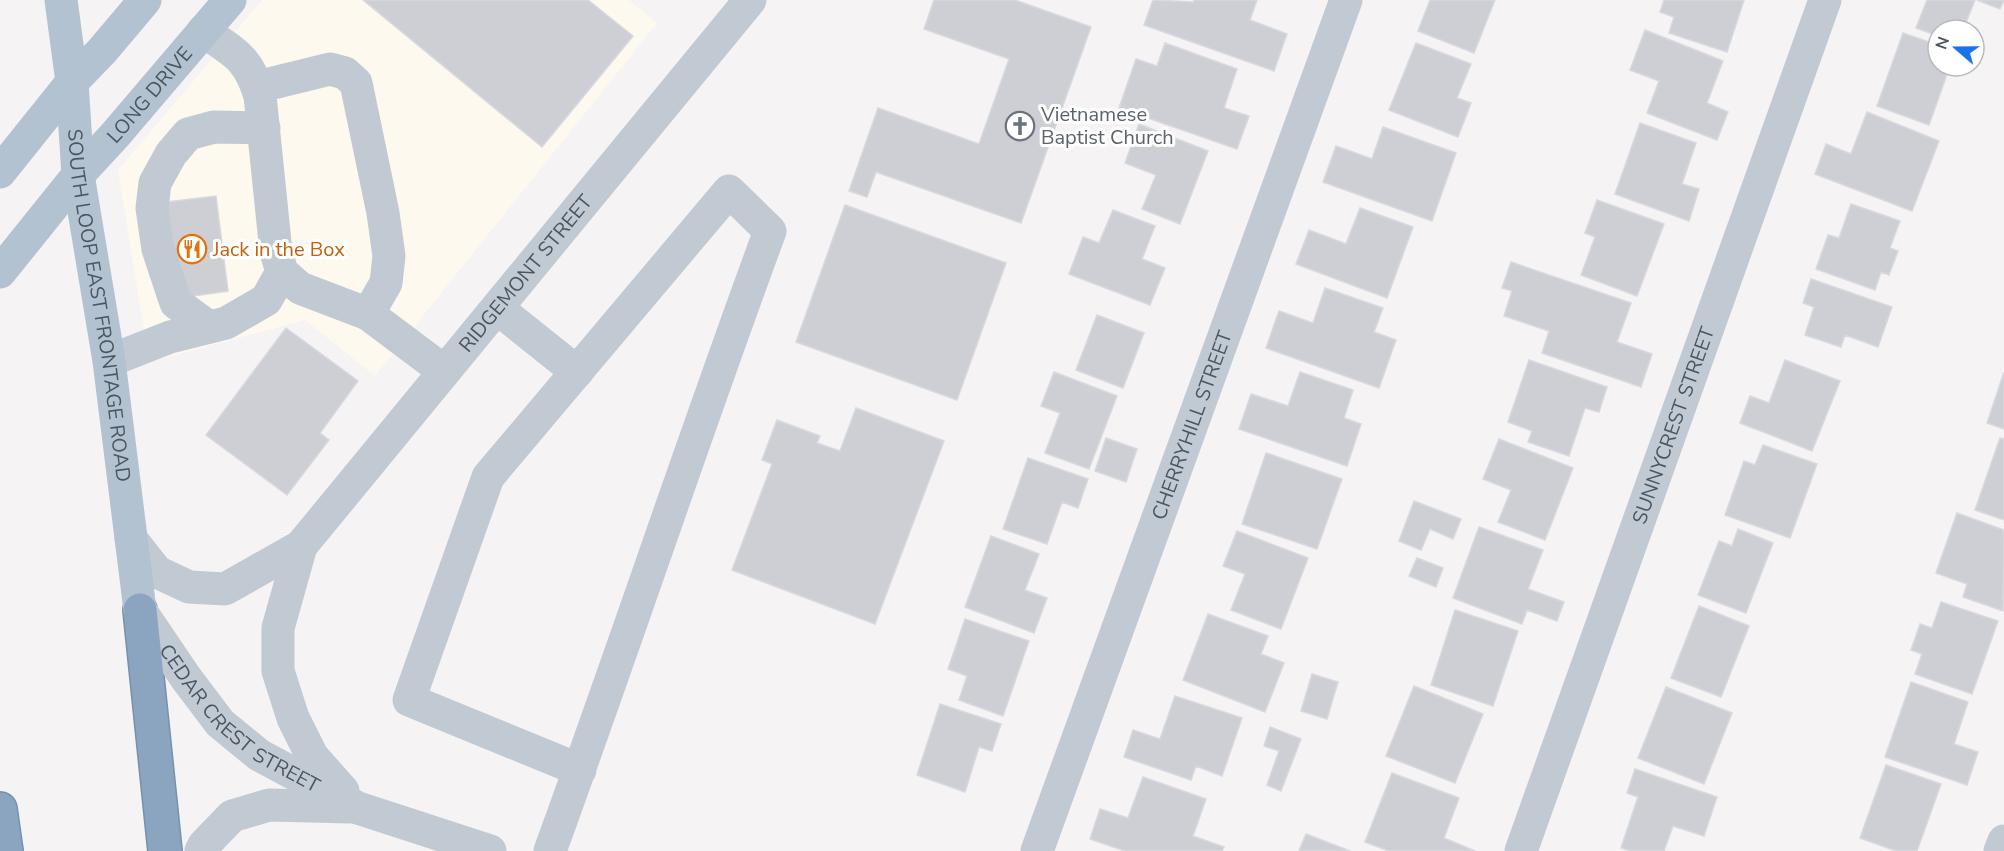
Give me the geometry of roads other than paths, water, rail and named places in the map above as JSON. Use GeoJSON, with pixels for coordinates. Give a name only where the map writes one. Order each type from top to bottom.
{"type":"FeatureCollection","features":[{"type":"Feature","properties":{"kind":"highway"},"geometry":{"type":"LineString","coordinates":[[140,610],[165,851]]}},
{"type":"Feature","properties":{"kind":"highway"},"geometry":{"type":"LineString","coordinates":[[0,809],[6,851]]}},
{"type":"Feature","properties":{"kind":"main road","name":"SOUTH LOOP EAST FRONTAGE ROAD"},"geometry":{"type":"LineString","coordinates":[[61,0],[72,82],[78,175],[109,361],[140,610]]}},
{"type":"Feature","properties":{"kind":"main road"},"geometry":{"type":"LineString","coordinates":[[0,172],[72,82],[145,0]]}},
{"type":"Feature","properties":{"kind":"main road","name":"LONG DRIVE"},"geometry":{"type":"LineString","coordinates":[[0,272],[78,175],[230,0]]}},
{"type":"Feature","properties":{"kind":"street","name":"CHERRYHILL STREET"},"geometry":{"type":"LineString","coordinates":[[1037,851],[1346,0]]}},
{"type":"Feature","properties":{"kind":"street","name":"SUNNYCREST STREET"},"geometry":{"type":"LineString","coordinates":[[1521,851],[1825,0]]}},
{"type":"Feature","properties":{"kind":"street","name":"RIDGEMONT STREET"},"geometry":{"type":"LineString","coordinates":[[131,539],[157,572],[189,587],[225,590],[301,546],[497,308],[738,4]]}},
{"type":"Feature","properties":{"kind":"street"},"geometry":{"type":"LineString","coordinates":[[203,32],[241,57],[253,75],[260,96],[276,252],[282,272],[300,288],[368,314],[444,371]]}},
{"type":"Feature","properties":{"kind":"street"},"geometry":{"type":"LineString","coordinates":[[257,87],[330,69],[345,73],[356,83],[383,213],[389,256],[386,283],[368,314]]}},
{"type":"Feature","properties":{"kind":"street"},"geometry":{"type":"LineString","coordinates":[[209,327],[176,303],[158,249],[152,208],[155,183],[171,154],[188,134],[214,126],[264,128]]}},
{"type":"Feature","properties":{"kind":"street"},"geometry":{"type":"LineString","coordinates":[[550,851],[580,770],[717,375],[770,231],[729,191],[488,477],[409,699],[580,770]]}},
{"type":"Feature","properties":{"kind":"street"},"geometry":{"type":"LineString","coordinates":[[109,361],[170,337],[226,323],[266,300],[282,272]]}},
{"type":"Feature","properties":{"kind":"street"},"geometry":{"type":"LineString","coordinates":[[497,308],[577,372]]}},
{"type":"Feature","properties":{"kind":"street","name":"RIDGEMONT STREET"},"geometry":{"type":"LineString","coordinates":[[301,546],[279,628],[278,671],[293,718],[312,756],[358,808]]}},
{"type":"Feature","properties":{"kind":"street","name":"CEDAR CREST STREET"},"geometry":{"type":"LineString","coordinates":[[140,610],[220,723],[259,755],[358,808],[490,851]]}},
{"type":"Feature","properties":{"kind":"street","name":"CEDAR CREST STREET"},"geometry":{"type":"LineString","coordinates":[[201,851],[232,816],[269,805],[358,808]]}},
{"type":"Feature","properties":{"kind":"street"},"geometry":{"type":"LineString","coordinates":[[2000,851],[2004,841]]}},
{"type":"Feature","properties":{"kind":"place","name":"Vietnamese Baptist Church"},"geometry":{"type":"Point","coordinates":[1020,126]}},
{"type":"Feature","properties":{"kind":"place","name":"Jack in the Box"},"geometry":{"type":"Point","coordinates":[192,249]}}]}
